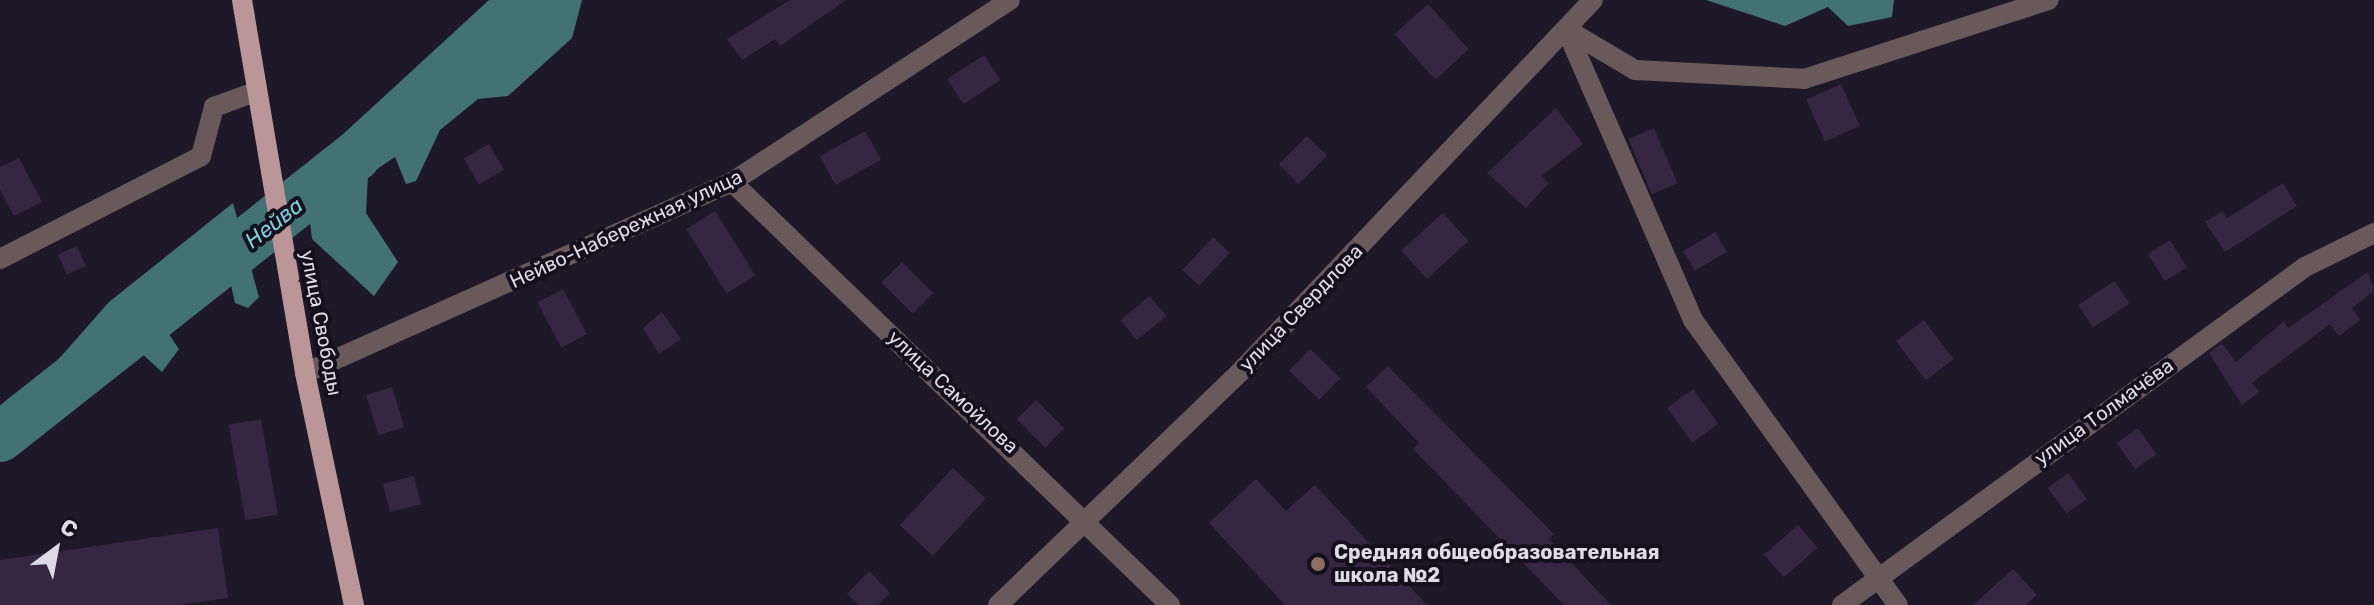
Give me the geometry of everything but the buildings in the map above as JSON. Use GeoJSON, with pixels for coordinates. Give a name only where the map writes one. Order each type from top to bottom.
{"type":"FeatureCollection","features":[{"type":"Feature","properties":{"kind":"main road","name":"улица Свободы"},"geometry":{"type":"LineString","coordinates":[[242,0],[260,128],[305,373],[354,605]]}},
{"type":"Feature","properties":{"kind":"street","name":"Нейво-Набережная улица"},"geometry":{"type":"LineString","coordinates":[[305,373],[732,182],[1010,0]]}},
{"type":"Feature","properties":{"kind":"street","name":"улица Свердлова"},"geometry":{"type":"LineString","coordinates":[[998,605],[1084,516],[1239,373],[1593,0]]}},
{"type":"Feature","properties":{"kind":"street"},"geometry":{"type":"LineString","coordinates":[[1566,29],[1635,70],[1804,79],[2049,0]]}},
{"type":"Feature","properties":{"kind":"street"},"geometry":{"type":"LineString","coordinates":[[1566,29],[1693,320],[1898,605]]}},
{"type":"Feature","properties":{"kind":"street"},"geometry":{"type":"LineString","coordinates":[[0,259],[201,156],[214,107],[255,92]]}},
{"type":"Feature","properties":{"kind":"street","name":"улица Самойлова"},"geometry":{"type":"LineString","coordinates":[[732,182],[1084,516],[1170,605]]}},
{"type":"Feature","properties":{"kind":"street","name":"улица Толмачёва"},"geometry":{"type":"LineString","coordinates":[[1842,605],[1877,575],[2305,267],[2374,233]]}},
{"type":"Feature","properties":{"kind":"shaded area"},"geometry":{"type":"Polygon","coordinates":[[[489,0],[582,0],[572,38],[508,96],[478,99],[440,130],[416,181],[406,184],[395,157],[368,175],[366,213],[398,262],[374,296],[312,239],[304,170],[489,0]]]}},
{"type":"Feature","properties":{"kind":"shaded area"},"geometry":{"type":"Polygon","coordinates":[[[1706,0],[1894,0],[1892,17],[1848,26],[1828,7],[1785,26],[1706,0]]]}},
{"type":"Feature","properties":{"kind":"shaded area"},"geometry":{"type":"Polygon","coordinates":[[[233,203],[259,297],[248,308],[235,303],[227,267],[159,320],[179,349],[162,372],[128,341],[90,370],[91,382],[45,397],[42,378],[109,302],[233,203]]]}},
{"type":"Feature","properties":{"kind":"shaded area"},"geometry":{"type":"Polygon","coordinates":[[[6,422],[13,451],[0,462],[0,426],[6,422]]]}},
{"type":"Feature","properties":{"kind":"waterway","name":"Нейва"},"geometry":{"type":"LineString","coordinates":[[0,437],[356,156]]}},
{"type":"Feature","properties":{"kind":"place","name":"Средняя общеобразовательная школа №2"},"geometry":{"type":"Point","coordinates":[1318,564]}}]}
